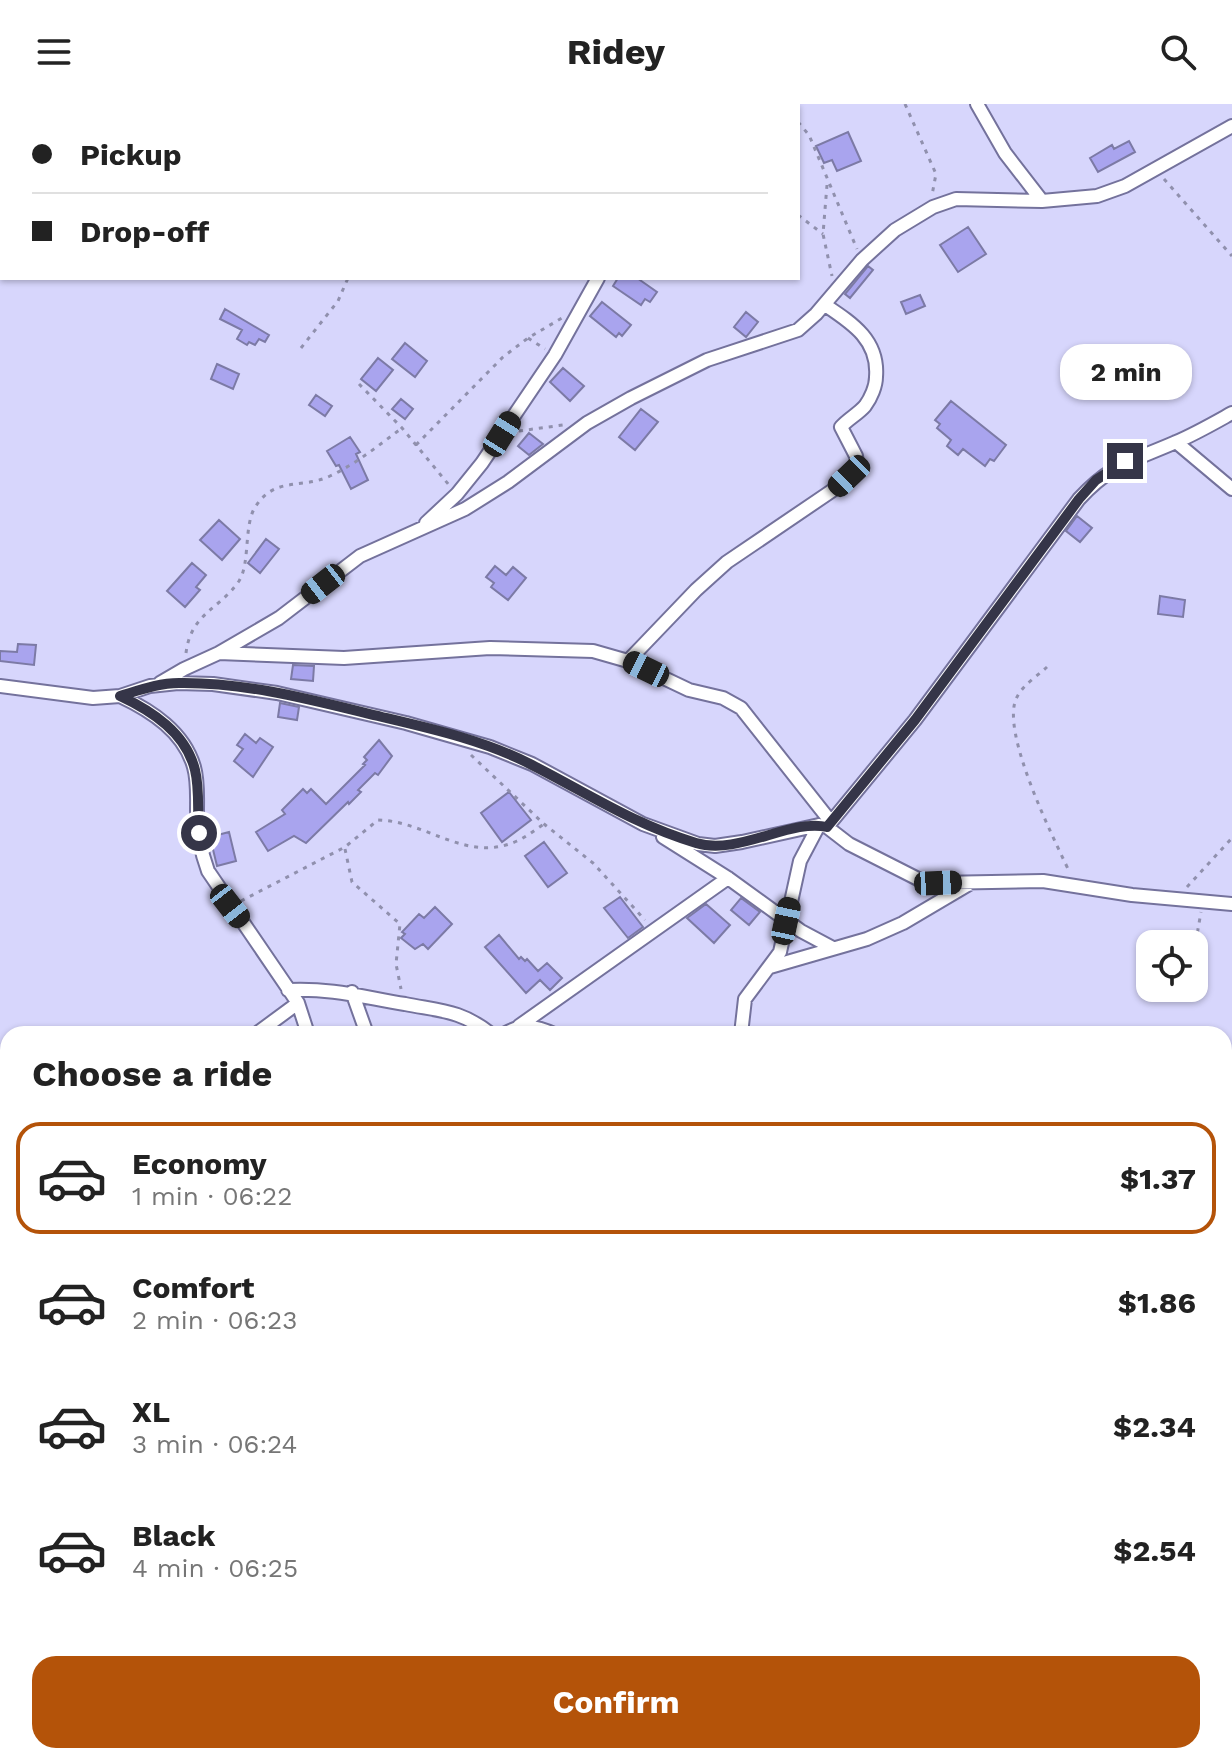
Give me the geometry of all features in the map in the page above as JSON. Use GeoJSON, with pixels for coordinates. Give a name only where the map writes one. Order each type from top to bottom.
{"type":"FeatureCollection","features":[{"type":"Feature","properties":{"kind":"street"},"geometry":{"type":"LineString","coordinates":[[977,104],[1005,153],[1042,201]]}},
{"type":"Feature","properties":{"kind":"street"},"geometry":{"type":"LineString","coordinates":[[158,685],[279,618],[360,556],[465,509],[508,482],[587,423],[694,366],[798,330],[825,305],[862,260],[895,230],[933,207],[956,199],[1042,201],[1097,196],[1125,186],[1232,126]]}},
{"type":"Feature","properties":{"kind":"street"},"geometry":{"type":"LineString","coordinates":[[420,530],[457,494],[502,434],[555,355],[597,280]]}},
{"type":"Feature","properties":{"kind":"street"},"geometry":{"type":"LineString","coordinates":[[628,661],[727,562],[836,488],[855,467],[856,456],[841,427],[865,405],[871,395],[876,382],[877,362],[870,342],[825,305]]}},
{"type":"Feature","properties":{"kind":"street"},"geometry":{"type":"LineString","coordinates":[[742,1026],[745,999],[780,952],[800,861],[825,825],[915,720],[1087,489],[1109,470],[1176,442],[1232,413]]}},
{"type":"Feature","properties":{"kind":"street"},"geometry":{"type":"LineString","coordinates":[[1176,442],[1232,489]]}},
{"type":"Feature","properties":{"kind":"street"},"geometry":{"type":"LineString","coordinates":[[219,653],[344,658],[455,649],[593,651],[628,661],[689,690],[723,698],[741,708],[825,825],[849,844],[920,880],[938,883],[1032,881],[1076,884],[1132,895],[1232,904]]}},
{"type":"Feature","properties":{"kind":"street"},"geometry":{"type":"LineString","coordinates":[[0,686],[93,698],[120,696],[158,685],[213,684],[277,693],[490,747],[532,764],[643,824],[728,878],[786,921],[831,947]]}},
{"type":"Feature","properties":{"kind":"street"},"geometry":{"type":"LineString","coordinates":[[120,696],[157,717],[187,750],[194,767],[201,852],[208,871],[298,1003],[305,1026]]}},
{"type":"Feature","properties":{"kind":"street"},"geometry":{"type":"LineString","coordinates":[[643,824],[698,844],[715,846],[825,825]]}},
{"type":"Feature","properties":{"kind":"street"},"geometry":{"type":"LineString","coordinates":[[519,1026],[728,878]]}},
{"type":"Feature","properties":{"kind":"street"},"geometry":{"type":"LineString","coordinates":[[770,967],[867,939],[903,923],[971,882]]}},
{"type":"Feature","properties":{"kind":"street"},"geometry":{"type":"LineString","coordinates":[[288,990],[318,988],[352,992],[460,1014],[481,1026]]}},
{"type":"Feature","properties":{"kind":"street"},"geometry":{"type":"LineString","coordinates":[[352,992],[364,1026]]}},
{"type":"Feature","properties":{"kind":"street"},"geometry":{"type":"LineString","coordinates":[[267,1026],[298,1003]]}},
{"type":"Feature","properties":{"kind":"path"},"geometry":{"type":"LineString","coordinates":[[905,104],[936,174],[933,207]]}},
{"type":"Feature","properties":{"kind":"path"},"geometry":{"type":"LineString","coordinates":[[800,124],[809,135],[862,260]]}},
{"type":"Feature","properties":{"kind":"path"},"geometry":{"type":"LineString","coordinates":[[1152,169],[1232,256]]}},
{"type":"Feature","properties":{"kind":"path"},"geometry":{"type":"LineString","coordinates":[[827,180],[823,234],[835,291]]}},
{"type":"Feature","properties":{"kind":"path"},"geometry":{"type":"LineString","coordinates":[[800,217],[823,234]]}},
{"type":"Feature","properties":{"kind":"path"},"geometry":{"type":"LineString","coordinates":[[301,348],[338,301],[347,280]]}},
{"type":"Feature","properties":{"kind":"path"},"geometry":{"type":"LineString","coordinates":[[416,445],[488,371],[528,338],[580,310]]}},
{"type":"Feature","properties":{"kind":"path"},"geometry":{"type":"LineString","coordinates":[[528,338],[555,355]]}},
{"type":"Feature","properties":{"kind":"path"},"geometry":{"type":"LineString","coordinates":[[359,384],[402,428],[457,494]]}},
{"type":"Feature","properties":{"kind":"path"},"geometry":{"type":"LineString","coordinates":[[502,434],[587,423]]}},
{"type":"Feature","properties":{"kind":"path"},"geometry":{"type":"LineString","coordinates":[[184,669],[191,630],[196,621],[241,578],[250,520],[262,498],[274,488],[327,478],[358,461],[402,428]]}},
{"type":"Feature","properties":{"kind":"path"},"geometry":{"type":"LineString","coordinates":[[1047,667],[1017,695],[1014,722],[1031,787],[1076,884]]}},
{"type":"Feature","properties":{"kind":"path"},"geometry":{"type":"LineString","coordinates":[[470,754],[544,824],[593,863],[654,932]]}},
{"type":"Feature","properties":{"kind":"path"},"geometry":{"type":"LineString","coordinates":[[230,906],[345,847],[378,820],[393,820],[471,848],[517,842],[544,824]]}},
{"type":"Feature","properties":{"kind":"path"},"geometry":{"type":"LineString","coordinates":[[1176,898],[1232,838]]}},
{"type":"Feature","properties":{"kind":"path"},"geometry":{"type":"LineString","coordinates":[[345,847],[352,882],[400,924],[396,964],[405,1004]]}},
{"type":"Feature","properties":{"kind":"path"},"geometry":{"type":"LineString","coordinates":[[1198,930],[1203,900]]}},
{"type":"Feature","properties":{"kind":"building"},"geometry":{"type":"Polygon","coordinates":[[[848,132],[861,161],[837,171],[832,160],[824,163],[816,146],[848,132]]]}},
{"type":"Feature","properties":{"kind":"building"},"geometry":{"type":"Polygon","coordinates":[[[1129,141],[1135,152],[1098,172],[1090,158],[1112,145],[1114,149],[1129,141]]]}},
{"type":"Feature","properties":{"kind":"building"},"geometry":{"type":"Polygon","coordinates":[[[968,227],[986,254],[958,272],[940,245],[968,227]]]}},
{"type":"Feature","properties":{"kind":"building"},"geometry":{"type":"Polygon","coordinates":[[[868,266],[873,270],[850,298],[845,294],[868,266]]]}},
{"type":"Feature","properties":{"kind":"building"},"geometry":{"type":"Polygon","coordinates":[[[617,280],[640,280],[657,292],[650,302],[645,299],[641,305],[613,286],[617,280]]]}},
{"type":"Feature","properties":{"kind":"building"},"geometry":{"type":"Polygon","coordinates":[[[920,295],[925,306],[906,314],[901,302],[920,295]]]}},
{"type":"Feature","properties":{"kind":"building"},"geometry":{"type":"Polygon","coordinates":[[[602,302],[631,325],[622,336],[619,333],[616,337],[590,316],[602,302]]]}},
{"type":"Feature","properties":{"kind":"building"},"geometry":{"type":"Polygon","coordinates":[[[225,309],[269,335],[265,342],[259,339],[255,345],[249,342],[247,345],[237,339],[242,330],[220,319],[225,309]]]}},
{"type":"Feature","properties":{"kind":"building"},"geometry":{"type":"Polygon","coordinates":[[[746,312],[758,322],[746,337],[734,327],[746,312]]]}},
{"type":"Feature","properties":{"kind":"building"},"geometry":{"type":"Polygon","coordinates":[[[405,343],[427,361],[415,377],[392,359],[405,343]]]}},
{"type":"Feature","properties":{"kind":"building"},"geometry":{"type":"Polygon","coordinates":[[[378,358],[393,370],[376,391],[361,379],[378,358]]]}},
{"type":"Feature","properties":{"kind":"building"},"geometry":{"type":"Polygon","coordinates":[[[217,364],[239,374],[233,389],[211,379],[217,364]]]}},
{"type":"Feature","properties":{"kind":"building"},"geometry":{"type":"Polygon","coordinates":[[[563,368],[584,386],[570,401],[550,382],[563,368]]]}},
{"type":"Feature","properties":{"kind":"building"},"geometry":{"type":"Polygon","coordinates":[[[316,395],[332,406],[325,416],[309,405],[316,395]]]}},
{"type":"Feature","properties":{"kind":"building"},"geometry":{"type":"Polygon","coordinates":[[[401,399],[413,409],[405,419],[392,409],[401,399]]]}},
{"type":"Feature","properties":{"kind":"building"},"geometry":{"type":"Polygon","coordinates":[[[951,401],[1006,445],[994,461],[990,459],[985,466],[963,449],[958,455],[947,446],[951,440],[937,428],[940,424],[935,420],[951,401]]]}},
{"type":"Feature","properties":{"kind":"building"},"geometry":{"type":"Polygon","coordinates":[[[641,409],[658,422],[635,450],[619,437],[641,409]]]}},
{"type":"Feature","properties":{"kind":"building"},"geometry":{"type":"Polygon","coordinates":[[[529,433],[543,444],[529,455],[518,446],[529,433]]]}},
{"type":"Feature","properties":{"kind":"building"},"geometry":{"type":"Polygon","coordinates":[[[350,437],[360,452],[356,454],[368,480],[351,489],[339,465],[336,466],[327,451],[350,437]]]}},
{"type":"Feature","properties":{"kind":"building"},"geometry":{"type":"Polygon","coordinates":[[[1077,516],[1092,528],[1080,542],[1066,531],[1077,516]]]}},
{"type":"Feature","properties":{"kind":"building"},"geometry":{"type":"Polygon","coordinates":[[[219,520],[240,539],[222,560],[200,540],[219,520]]]}},
{"type":"Feature","properties":{"kind":"building"},"geometry":{"type":"Polygon","coordinates":[[[266,539],[279,549],[260,573],[248,563],[266,539]]]}},
{"type":"Feature","properties":{"kind":"building"},"geometry":{"type":"Polygon","coordinates":[[[192,563],[206,575],[196,587],[200,590],[185,607],[167,591],[192,563]]]}},
{"type":"Feature","properties":{"kind":"building"},"geometry":{"type":"Polygon","coordinates":[[[495,566],[506,575],[513,567],[526,578],[508,600],[491,587],[494,583],[486,577],[495,566]]]}},
{"type":"Feature","properties":{"kind":"building"},"geometry":{"type":"Polygon","coordinates":[[[1160,596],[1185,600],[1183,617],[1158,614],[1160,596]]]}},
{"type":"Feature","properties":{"kind":"building"},"geometry":{"type":"Polygon","coordinates":[[[18,644],[36,645],[34,665],[0,661],[0,651],[17,652],[18,644]]]}},
{"type":"Feature","properties":{"kind":"building"},"geometry":{"type":"Polygon","coordinates":[[[293,665],[314,666],[313,681],[291,679],[293,665]]]}},
{"type":"Feature","properties":{"kind":"building"},"geometry":{"type":"Polygon","coordinates":[[[280,703],[299,707],[297,720],[278,717],[280,703]]]}},
{"type":"Feature","properties":{"kind":"building"},"geometry":{"type":"Polygon","coordinates":[[[245,734],[256,743],[260,738],[273,747],[253,777],[234,761],[243,749],[237,745],[245,734]]]}},
{"type":"Feature","properties":{"kind":"building"},"geometry":{"type":"Polygon","coordinates":[[[379,740],[392,756],[378,775],[375,773],[358,790],[361,792],[349,804],[306,843],[294,836],[268,851],[256,832],[285,814],[282,810],[303,789],[307,793],[311,789],[326,804],[365,765],[367,760],[364,757],[379,740]]]}},
{"type":"Feature","properties":{"kind":"building"},"geometry":{"type":"Polygon","coordinates":[[[509,792],[531,820],[502,842],[481,813],[509,792]]]}},
{"type":"Feature","properties":{"kind":"building"},"geometry":{"type":"Polygon","coordinates":[[[229,832],[236,861],[217,866],[210,837],[229,832]]]}},
{"type":"Feature","properties":{"kind":"building"},"geometry":{"type":"Polygon","coordinates":[[[544,842],[567,873],[548,887],[525,856],[544,842]]]}},
{"type":"Feature","properties":{"kind":"building"},"geometry":{"type":"Polygon","coordinates":[[[620,897],[643,927],[628,938],[604,908],[620,897]]]}},
{"type":"Feature","properties":{"kind":"building"},"geometry":{"type":"Polygon","coordinates":[[[741,898],[760,912],[749,925],[731,910],[741,898]]]}},
{"type":"Feature","properties":{"kind":"building"},"geometry":{"type":"Polygon","coordinates":[[[706,904],[730,925],[714,943],[687,918],[706,904]]]}},
{"type":"Feature","properties":{"kind":"building"},"geometry":{"type":"Polygon","coordinates":[[[435,907],[452,924],[428,949],[423,944],[415,949],[401,938],[405,934],[402,932],[419,914],[424,918],[435,907]]]}},
{"type":"Feature","properties":{"kind":"building"},"geometry":{"type":"Polygon","coordinates":[[[499,935],[519,959],[527,959],[538,971],[547,963],[562,978],[550,990],[540,980],[526,993],[485,947],[499,935]]]}},
{"type":"Feature","properties":{"kind":"route"},"geometry":{"type":"LineString","coordinates":[[199,833],[194,767],[187,750],[157,717],[120,696],[150,686],[213,684],[277,693],[406,723],[490,747],[532,764],[602,805],[698,844],[715,846],[742,842],[809,825],[827,827],[915,720],[1079,499],[1096,480],[1125,461]]}}]}
